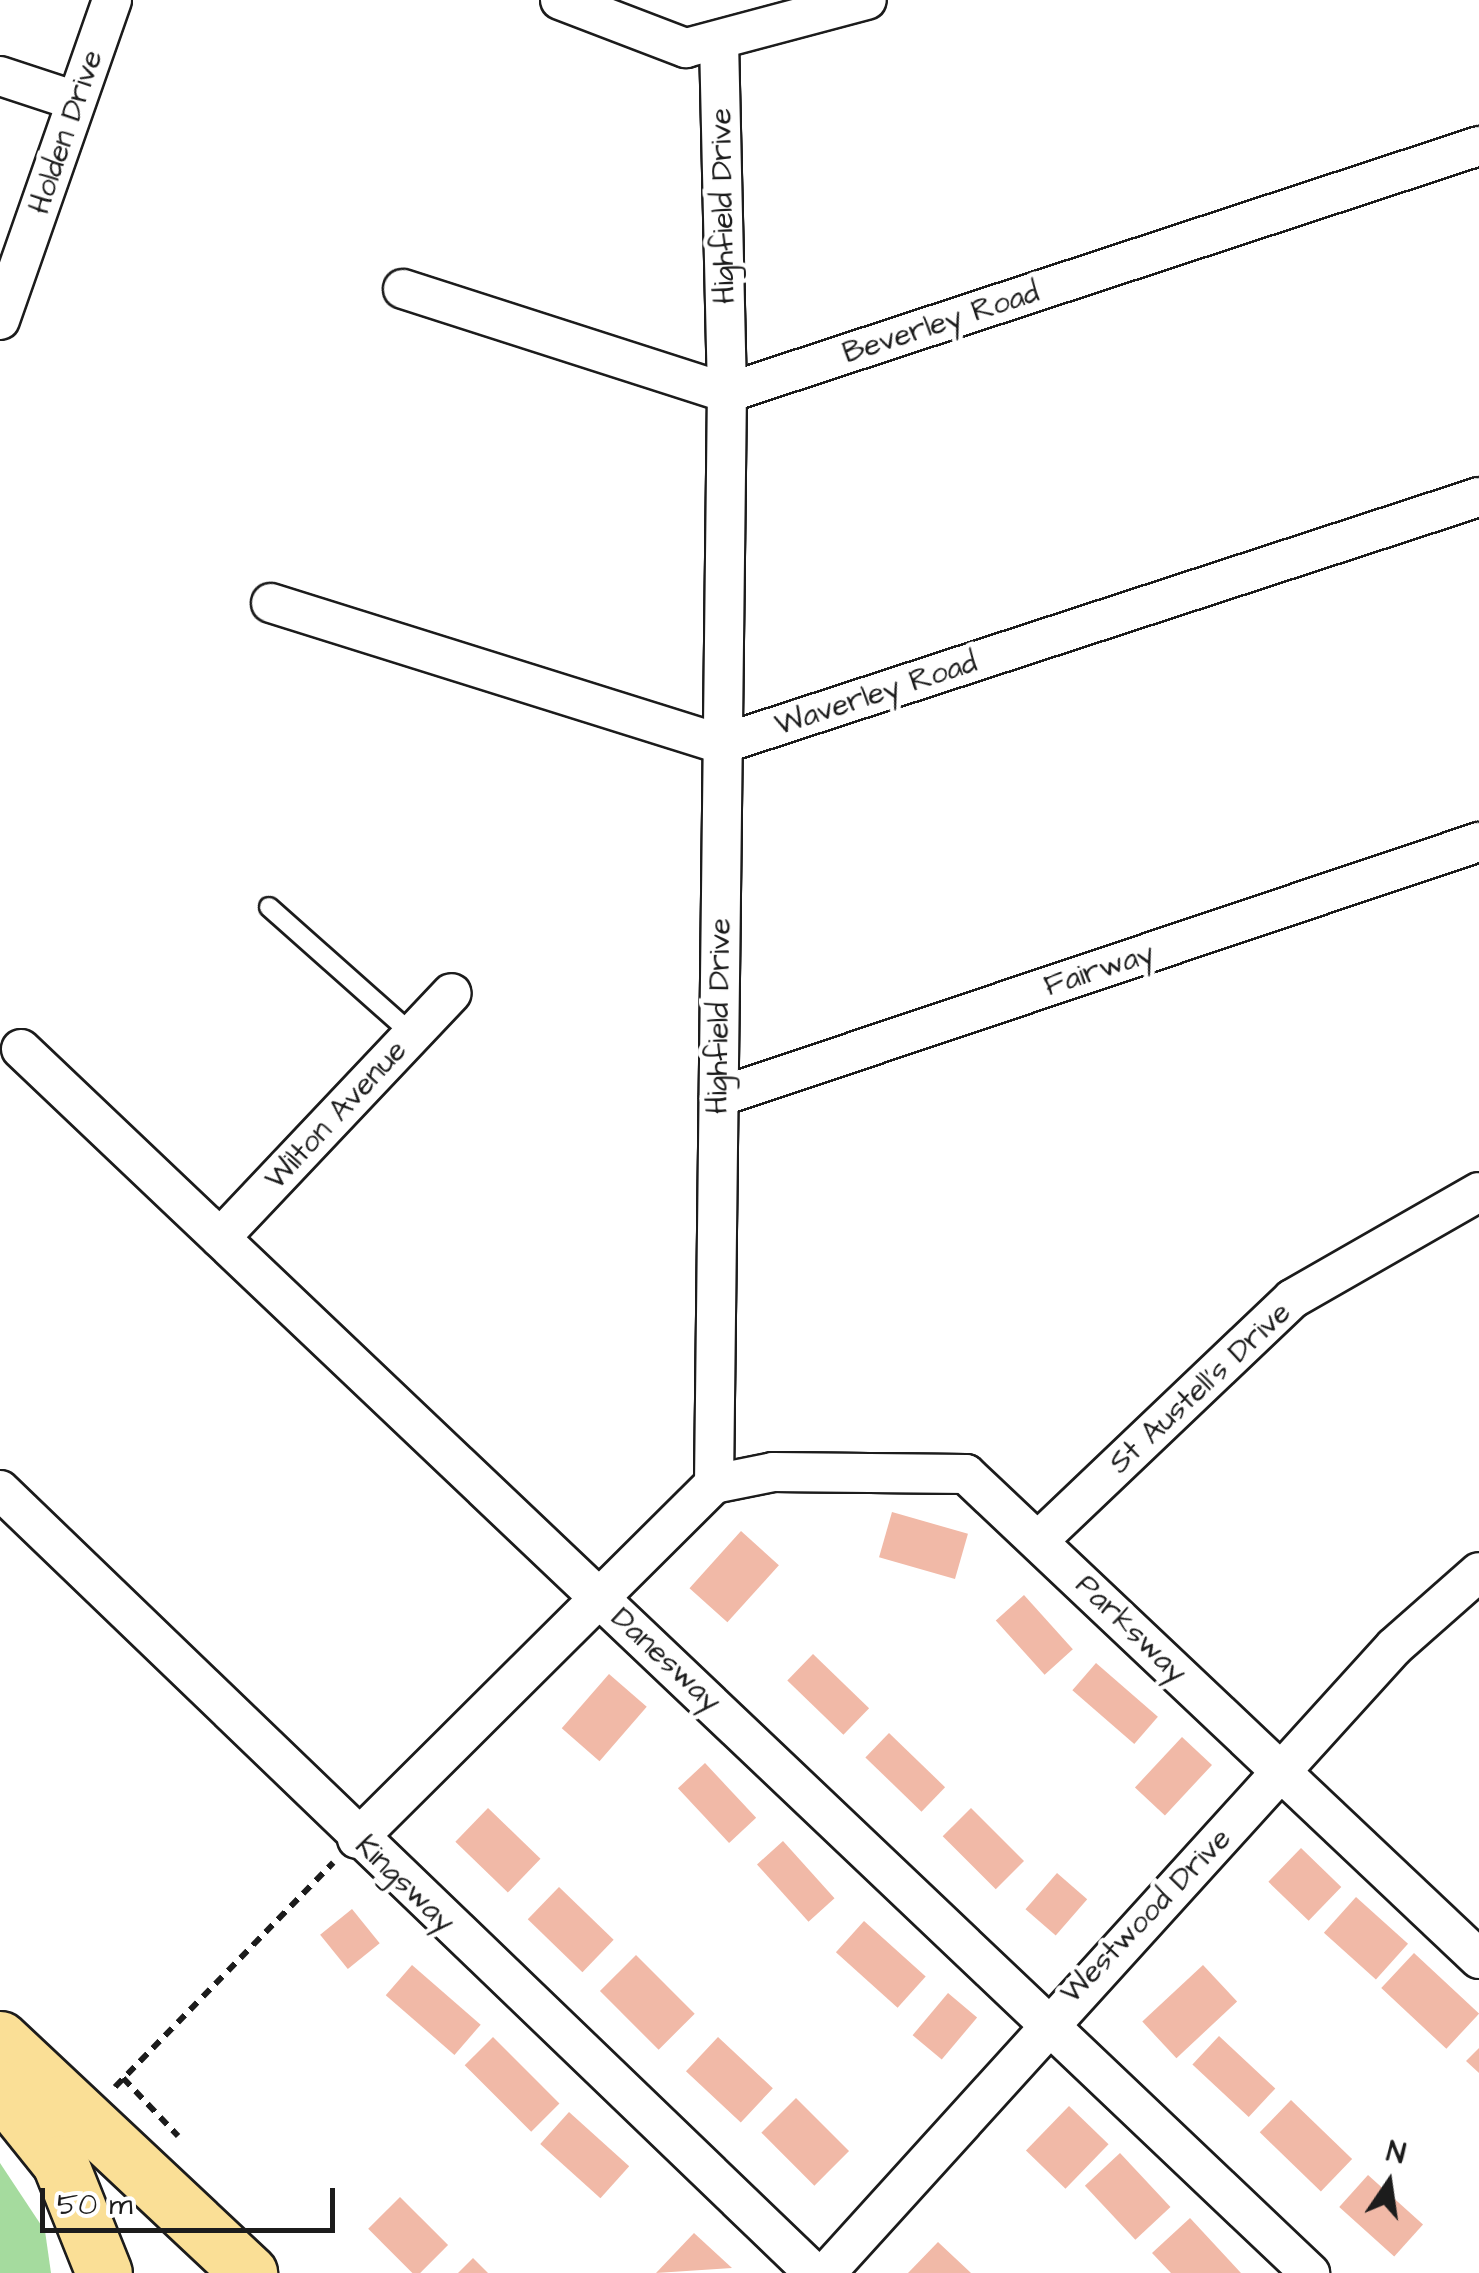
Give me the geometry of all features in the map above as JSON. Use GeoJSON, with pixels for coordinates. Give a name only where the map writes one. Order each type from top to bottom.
{"type":"FeatureCollection","features":[{"type":"Feature","properties":{"kind":"main road"},"geometry":{"type":"LineString","coordinates":[[0,2039],[89,2116],[250,2273]]}},
{"type":"Feature","properties":{"kind":"main road"},"geometry":{"type":"LineString","coordinates":[[0,2088],[73,2186],[104,2273]]}},
{"type":"Feature","properties":{"kind":"street","name":"Holden Drive"},"geometry":{"type":"LineString","coordinates":[[0,320],[112,0]]}},
{"type":"Feature","properties":{"kind":"street"},"geometry":{"type":"LineString","coordinates":[[560,0],[686,48],[719,45],[867,0]]}},
{"type":"Feature","properties":{"kind":"street","name":"Highfield Drive"},"geometry":{"type":"LineString","coordinates":[[714,1484],[726,393],[719,45]]}},
{"type":"Feature","properties":{"kind":"street"},"geometry":{"type":"LineString","coordinates":[[0,76],[76,101]]}},
{"type":"Feature","properties":{"kind":"street","name":"Beverley Road"},"geometry":{"type":"LineString","coordinates":[[726,393],[1479,146]]}},
{"type":"Feature","properties":{"kind":"street"},"geometry":{"type":"LineString","coordinates":[[403,289],[726,393]]}},
{"type":"Feature","properties":{"kind":"street","name":"Waverley Road"},"geometry":{"type":"LineString","coordinates":[[722,744],[1479,497]]}},
{"type":"Feature","properties":{"kind":"street"},"geometry":{"type":"LineString","coordinates":[[270,603],[722,744]]}},
{"type":"Feature","properties":{"kind":"street","name":"Fairway"},"geometry":{"type":"LineString","coordinates":[[718,1097],[1479,842]]}},
{"type":"Feature","properties":{"kind":"street","name":"Wilton Avenue"},"geometry":{"type":"LineString","coordinates":[[220,1238],[452,994]]}},
{"type":"Feature","properties":{"kind":"street","name":"Danesway"},"geometry":{"type":"LineString","coordinates":[[21,1049],[1048,2018],[1310,2273]]}},
{"type":"Feature","properties":{"kind":"street","name":"St Austell's Drive"},"geometry":{"type":"LineString","coordinates":[[1038,1542],[1292,1299],[1479,1192]]}},
{"type":"Feature","properties":{"kind":"street","name":"Parksway"},"geometry":{"type":"LineString","coordinates":[[714,1484],[773,1472],[966,1474],[1479,1959]]}},
{"type":"Feature","properties":{"kind":"street"},"geometry":{"type":"LineString","coordinates":[[357,1838],[603,1602],[714,1484]]}},
{"type":"Feature","properties":{"kind":"street","name":"Kingsway"},"geometry":{"type":"LineString","coordinates":[[0,1490],[357,1838],[814,2273]]}},
{"type":"Feature","properties":{"kind":"street","name":"Westwood Drive"},"geometry":{"type":"LineString","coordinates":[[826,2273],[1048,2018],[1282,1773],[1394,1647],[1479,1572]]}},
{"type":"Feature","properties":{"kind":"lane"},"geometry":{"type":"LineString","coordinates":[[270,907],[412,1034]]}},
{"type":"Feature","properties":{"kind":"path"},"geometry":{"type":"LineString","coordinates":[[89,2116],[357,1838]]}},
{"type":"Feature","properties":{"kind":"green space"},"geometry":{"type":"Polygon","coordinates":[[[0,2163],[45,2231],[51,2273],[0,2273],[0,2163]]]}},
{"type":"Feature","properties":{"kind":"building"},"geometry":{"type":"Polygon","coordinates":[[[892,1512],[968,1534],[955,1579],[879,1557],[892,1512]]]}},
{"type":"Feature","properties":{"kind":"building"},"geometry":{"type":"Polygon","coordinates":[[[741,1531],[779,1565],[727,1622],[689,1588],[741,1531]]]}},
{"type":"Feature","properties":{"kind":"building"},"geometry":{"type":"Polygon","coordinates":[[[1024,1595],[1073,1649],[1045,1675],[996,1620],[1024,1595]]]}},
{"type":"Feature","properties":{"kind":"building"},"geometry":{"type":"Polygon","coordinates":[[[813,1654],[869,1708],[843,1735],[787,1681],[813,1654]]]}},
{"type":"Feature","properties":{"kind":"building"},"geometry":{"type":"Polygon","coordinates":[[[1096,1663],[1158,1717],[1134,1744],[1072,1690],[1096,1663]]]}},
{"type":"Feature","properties":{"kind":"building"},"geometry":{"type":"Polygon","coordinates":[[[609,1674],[647,1707],[599,1761],[562,1728],[609,1674]]]}},
{"type":"Feature","properties":{"kind":"building"},"geometry":{"type":"Polygon","coordinates":[[[889,1733],[945,1787],[921,1812],[865,1757],[889,1733]]]}},
{"type":"Feature","properties":{"kind":"building"},"geometry":{"type":"Polygon","coordinates":[[[1182,1737],[1212,1765],[1165,1815],[1135,1787],[1182,1737]]]}},
{"type":"Feature","properties":{"kind":"building"},"geometry":{"type":"Polygon","coordinates":[[[705,1763],[756,1818],[729,1843],[678,1788],[705,1763]]]}},
{"type":"Feature","properties":{"kind":"building"},"geometry":{"type":"Polygon","coordinates":[[[488,1808],[541,1859],[508,1893],[455,1842],[488,1808]]]}},
{"type":"Feature","properties":{"kind":"building"},"geometry":{"type":"Polygon","coordinates":[[[971,1808],[1024,1861],[996,1889],[943,1836],[971,1808]]]}},
{"type":"Feature","properties":{"kind":"building"},"geometry":{"type":"Polygon","coordinates":[[[783,1841],[835,1898],[809,1922],[757,1864],[783,1841]]]}},
{"type":"Feature","properties":{"kind":"building"},"geometry":{"type":"Polygon","coordinates":[[[1301,1848],[1341,1887],[1309,1921],[1268,1882],[1301,1848]]]}},
{"type":"Feature","properties":{"kind":"building"},"geometry":{"type":"Polygon","coordinates":[[[1057,1873],[1087,1899],[1056,1935],[1026,1909],[1057,1873]]]}},
{"type":"Feature","properties":{"kind":"building"},"geometry":{"type":"Polygon","coordinates":[[[559,1887],[614,1940],[582,1972],[528,1919],[559,1887]]]}},
{"type":"Feature","properties":{"kind":"building"},"geometry":{"type":"Polygon","coordinates":[[[1356,1897],[1408,1944],[1376,1980],[1324,1933],[1356,1897]]]}},
{"type":"Feature","properties":{"kind":"building"},"geometry":{"type":"Polygon","coordinates":[[[352,1909],[380,1943],[348,1969],[320,1935],[352,1909]]]}},
{"type":"Feature","properties":{"kind":"building"},"geometry":{"type":"Polygon","coordinates":[[[864,1921],[926,1977],[898,2008],[836,1952],[864,1921]]]}},
{"type":"Feature","properties":{"kind":"building"},"geometry":{"type":"Polygon","coordinates":[[[1414,1953],[1479,2014],[1446,2049],[1381,1988],[1414,1953]]]}},
{"type":"Feature","properties":{"kind":"building"},"geometry":{"type":"Polygon","coordinates":[[[636,1955],[695,2014],[659,2050],[600,1991],[636,1955]]]}},
{"type":"Feature","properties":{"kind":"building"},"geometry":{"type":"Polygon","coordinates":[[[412,1965],[481,2025],[454,2055],[386,1995],[412,1965]]]}},
{"type":"Feature","properties":{"kind":"building"},"geometry":{"type":"Polygon","coordinates":[[[1203,1965],[1237,2002],[1176,2058],[1142,2022],[1203,1965]]]}},
{"type":"Feature","properties":{"kind":"building"},"geometry":{"type":"Polygon","coordinates":[[[948,1993],[977,2017],[942,2060],[913,2035],[948,1993]]]}},
{"type":"Feature","properties":{"kind":"building"},"geometry":{"type":"Polygon","coordinates":[[[1219,2036],[1275,2089],[1249,2117],[1192,2065],[1219,2036]]]}},
{"type":"Feature","properties":{"kind":"building"},"geometry":{"type":"Polygon","coordinates":[[[493,2037],[559,2103],[531,2132],[465,2065],[493,2037]]]}},
{"type":"Feature","properties":{"kind":"building"},"geometry":{"type":"Polygon","coordinates":[[[718,2037],[773,2088],[741,2123],[686,2071],[718,2037]]]}},
{"type":"Feature","properties":{"kind":"building"},"geometry":{"type":"Polygon","coordinates":[[[1479,2048],[1479,2073],[1466,2061],[1479,2048]]]}},
{"type":"Feature","properties":{"kind":"building"},"geometry":{"type":"Polygon","coordinates":[[[796,2098],[849,2151],[814,2186],[761,2133],[796,2098]]]}},
{"type":"Feature","properties":{"kind":"building"},"geometry":{"type":"Polygon","coordinates":[[[1291,2100],[1352,2159],[1321,2191],[1260,2132],[1291,2100]]]}},
{"type":"Feature","properties":{"kind":"building"},"geometry":{"type":"Polygon","coordinates":[[[1069,2106],[1109,2144],[1065,2189],[1026,2151],[1069,2106]]]}},
{"type":"Feature","properties":{"kind":"building"},"geometry":{"type":"Polygon","coordinates":[[[569,2112],[629,2166],[600,2198],[540,2144],[569,2112]]]}},
{"type":"Feature","properties":{"kind":"building"},"geometry":{"type":"Polygon","coordinates":[[[1120,2153],[1170,2207],[1135,2240],[1085,2186],[1120,2153]]]}},
{"type":"Feature","properties":{"kind":"building"},"geometry":{"type":"Polygon","coordinates":[[[1368,2175],[1423,2225],[1394,2256],[1339,2207],[1368,2175]]]}},
{"type":"Feature","properties":{"kind":"building"},"geometry":{"type":"Polygon","coordinates":[[[400,2197],[448,2245],[420,2273],[412,2273],[368,2229],[400,2197]]]}},
{"type":"Feature","properties":{"kind":"building"},"geometry":{"type":"Polygon","coordinates":[[[1190,2218],[1241,2273],[1171,2273],[1152,2253],[1190,2218]]]}},
{"type":"Feature","properties":{"kind":"building"},"geometry":{"type":"Polygon","coordinates":[[[694,2233],[732,2268],[656,2273],[694,2233]]]}},
{"type":"Feature","properties":{"kind":"building"},"geometry":{"type":"Polygon","coordinates":[[[938,2242],[971,2273],[908,2273],[938,2242]]]}},
{"type":"Feature","properties":{"kind":"building"},"geometry":{"type":"Polygon","coordinates":[[[473,2258],[488,2273],[458,2273],[473,2258]]]}}]}
